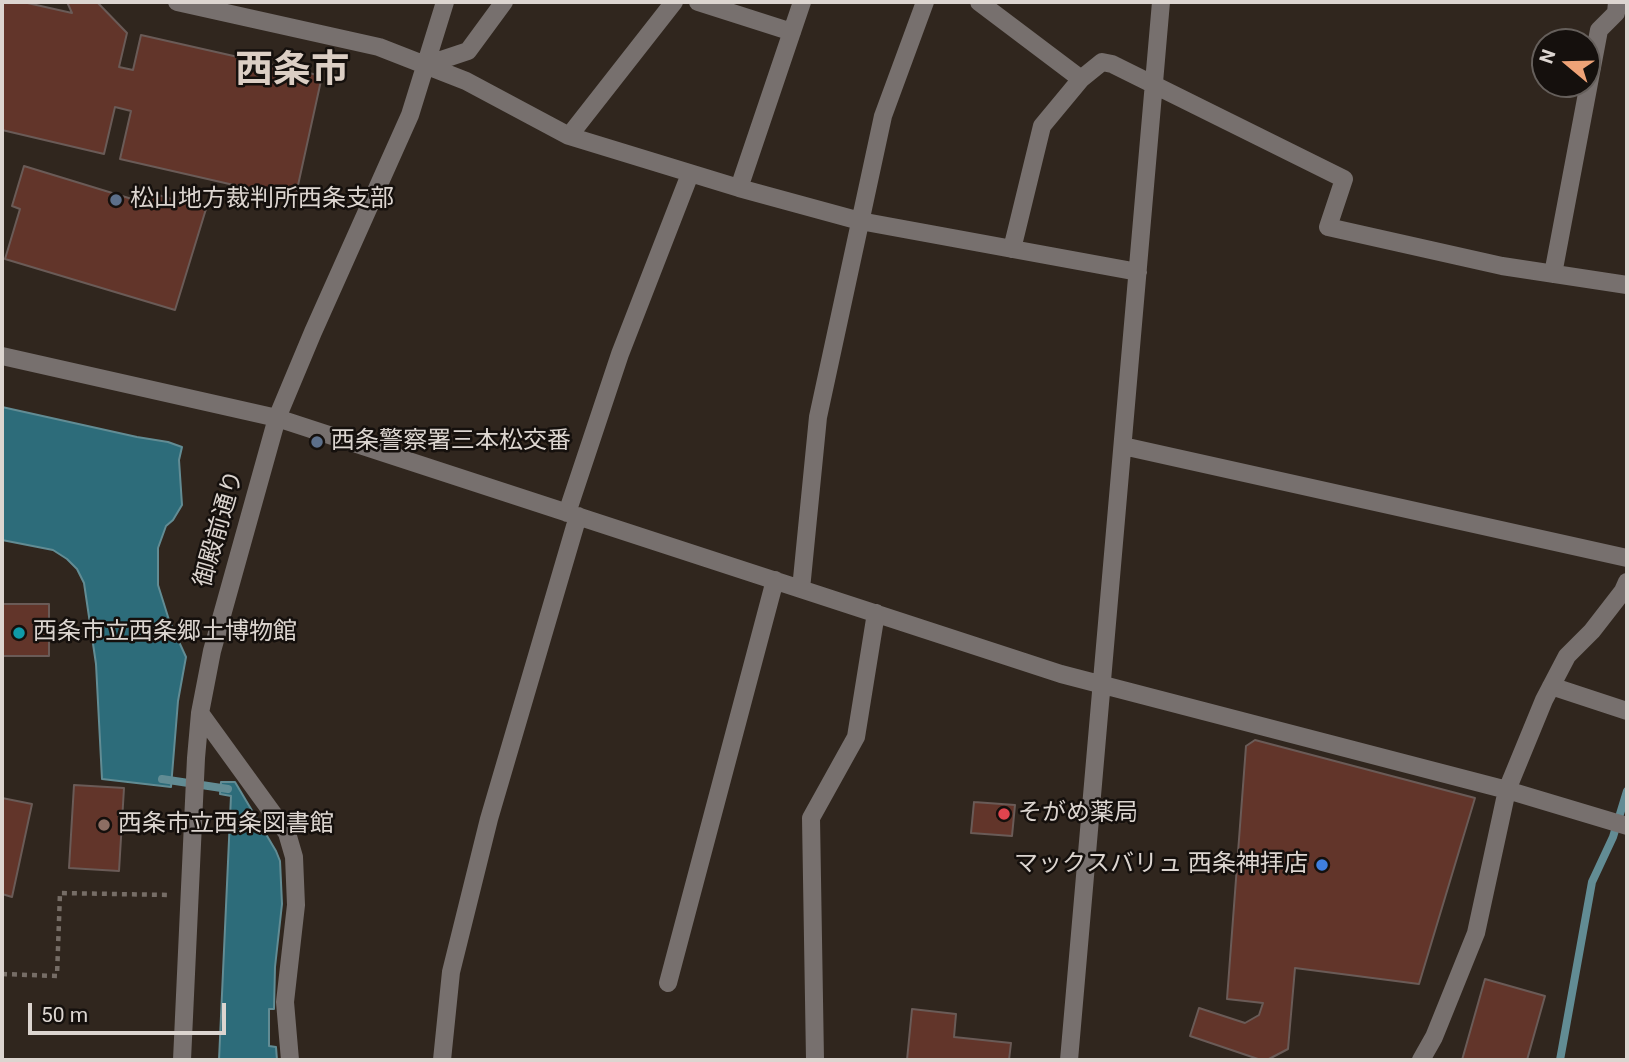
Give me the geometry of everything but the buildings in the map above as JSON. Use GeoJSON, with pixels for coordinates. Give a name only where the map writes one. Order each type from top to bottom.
{"type":"FeatureCollection","features":[{"type":"Feature","properties":{"kind":"street"},"geometry":{"type":"LineString","coordinates":[[177,2],[379,47],[466,81],[569,136],[739,188],[860,221],[1138,272]]}},
{"type":"Feature","properties":{"kind":"street","name":"御殿前通り"},"geometry":{"type":"LineString","coordinates":[[182,1060],[200,713],[221,615],[277,418],[410,115],[445,2]]}},
{"type":"Feature","properties":{"kind":"street"},"geometry":{"type":"LineString","coordinates":[[426,65],[468,51],[504,2]]}},
{"type":"Feature","properties":{"kind":"street"},"geometry":{"type":"LineString","coordinates":[[569,136],[674,2]]}},
{"type":"Feature","properties":{"kind":"street"},"geometry":{"type":"LineString","coordinates":[[698,2],[792,32]]}},
{"type":"Feature","properties":{"kind":"street"},"geometry":{"type":"LineString","coordinates":[[739,188],[802,2]]}},
{"type":"Feature","properties":{"kind":"street"},"geometry":{"type":"LineString","coordinates":[[801,589],[818,417],[883,116],[925,2]]}},
{"type":"Feature","properties":{"kind":"street"},"geometry":{"type":"LineString","coordinates":[[979,2],[1081,79]]}},
{"type":"Feature","properties":{"kind":"street"},"geometry":{"type":"LineString","coordinates":[[1069,1060],[1161,2]]}},
{"type":"Feature","properties":{"kind":"street"},"geometry":{"type":"LineString","coordinates":[[1553,274],[1599,30],[1616,13],[1617,2]]}},
{"type":"Feature","properties":{"kind":"street"},"geometry":{"type":"LineString","coordinates":[[1012,249],[1042,126],[1081,79],[1102,62],[1112,64],[1344,179],[1328,227],[1502,266],[1627,285]]}},
{"type":"Feature","properties":{"kind":"street"},"geometry":{"type":"LineString","coordinates":[[442,1060],[451,972],[489,819],[573,514],[621,354],[690,174]]}},
{"type":"Feature","properties":{"kind":"street"},"geometry":{"type":"LineString","coordinates":[[2,356],[277,418],[1102,685],[1507,790],[1627,826]]}},
{"type":"Feature","properties":{"kind":"street"},"geometry":{"type":"LineString","coordinates":[[1123,446],[1627,558]]}},
{"type":"Feature","properties":{"kind":"street"},"geometry":{"type":"LineString","coordinates":[[668,984],[775,580]]}},
{"type":"Feature","properties":{"kind":"street"},"geometry":{"type":"LineString","coordinates":[[1421,1060],[1434,1037],[1476,933],[1507,790],[1551,686],[1567,656],[1592,631],[1627,582]]}},
{"type":"Feature","properties":{"kind":"street"},"geometry":{"type":"LineString","coordinates":[[816,1060],[811,818],[856,737],[876,613]]}},
{"type":"Feature","properties":{"kind":"street"},"geometry":{"type":"LineString","coordinates":[[1551,686],[1627,711]]}},
{"type":"Feature","properties":{"kind":"street"},"geometry":{"type":"LineString","coordinates":[[200,713],[287,834],[294,857],[296,905],[285,1002],[291,1060]]}},
{"type":"Feature","properties":{"kind":"path"},"geometry":{"type":"LineString","coordinates":[[2,974],[57,976],[60,893],[189,895]]}},
{"type":"Feature","properties":{"kind":"water"},"geometry":{"type":"Polygon","coordinates":[[[2,407],[182,447],[179,460],[182,505],[166,526],[158,548],[158,585],[169,620],[186,657],[178,701],[171,787],[102,779],[96,664],[84,583],[77,569],[53,550],[2,540],[2,407]]]}},
{"type":"Feature","properties":{"kind":"water"},"geometry":{"type":"Polygon","coordinates":[[[221,782],[235,782],[280,861],[282,904],[275,967],[274,1009],[269,1009],[269,1046],[276,1047],[277,1060],[219,1060],[231,796],[220,794],[221,782]]]}},
{"type":"Feature","properties":{"kind":"waterway"},"geometry":{"type":"LineString","coordinates":[[162,779],[228,789]]}},
{"type":"Feature","properties":{"kind":"waterway"},"geometry":{"type":"LineString","coordinates":[[1560,1060],[1592,882],[1613,837],[1627,791]]}},
{"type":"Feature","properties":{"kind":"place","name":"松山地方裁判所西条支部"},"geometry":{"type":"Point","coordinates":[116,200]}},
{"type":"Feature","properties":{"kind":"place","name":"西条警察署三本松交番"},"geometry":{"type":"Point","coordinates":[317,442]}},
{"type":"Feature","properties":{"kind":"place","name":"西条市立西条郷土博物館"},"geometry":{"type":"Point","coordinates":[19,633]}},
{"type":"Feature","properties":{"kind":"place","name":"そがめ薬局"},"geometry":{"type":"Point","coordinates":[1004,814]}},
{"type":"Feature","properties":{"kind":"place","name":"西条市立西条図書館"},"geometry":{"type":"Point","coordinates":[104,825]}},
{"type":"Feature","properties":{"kind":"place","name":"マックスバリュ 西条神拝店"},"geometry":{"type":"Point","coordinates":[1322,865]}},
{"type":"Feature","properties":{"kind":"district","name":"西条市"},"geometry":{"type":"Point","coordinates":[292,72]}}]}
